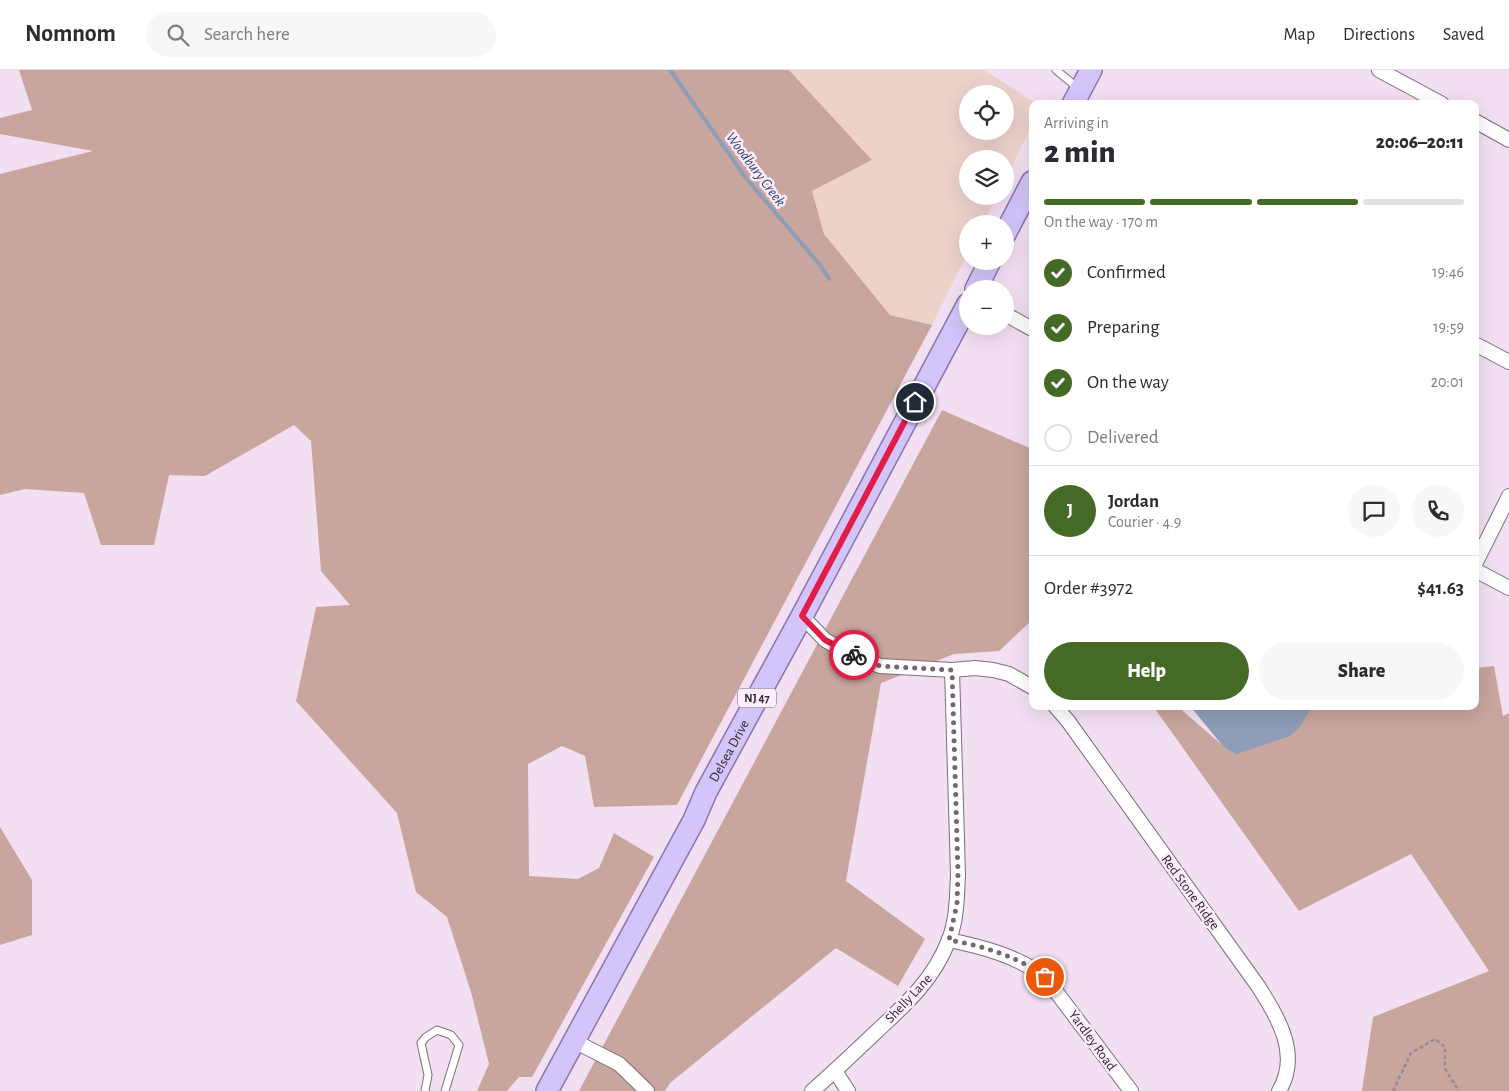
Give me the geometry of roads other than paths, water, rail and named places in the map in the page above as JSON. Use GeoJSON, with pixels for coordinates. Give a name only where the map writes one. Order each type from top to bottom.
{"type":"FeatureCollection","features":[{"type":"Feature","properties":{"kind":"main road"},"geometry":{"type":"LineString","coordinates":[[1077,97],[1091,70]]}},
{"type":"Feature","properties":{"kind":"main road"},"geometry":{"type":"LineString","coordinates":[[1014,217],[1029,188]]}},
{"type":"Feature","properties":{"kind":"main road","name":"Delsea Drive"},"geometry":{"type":"LineString","coordinates":[[547,1091],[694,820],[706,792],[959,321]]}},
{"type":"Feature","properties":{"kind":"street"},"geometry":{"type":"LineString","coordinates":[[1379,70],[1435,100]]}},
{"type":"Feature","properties":{"kind":"street"},"geometry":{"type":"LineString","coordinates":[[1479,123],[1509,140]]}},
{"type":"Feature","properties":{"kind":"street"},"geometry":{"type":"LineString","coordinates":[[1014,319],[1029,327]]}},
{"type":"Feature","properties":{"kind":"street"},"geometry":{"type":"LineString","coordinates":[[1479,346],[1509,362]]}},
{"type":"Feature","properties":{"kind":"street"},"geometry":{"type":"LineString","coordinates":[[1479,556],[1509,496]]}},
{"type":"Feature","properties":{"kind":"street"},"geometry":{"type":"LineString","coordinates":[[1479,572],[1509,588]]}},
{"type":"Feature","properties":{"kind":"street"},"geometry":{"type":"LineString","coordinates":[[802,616],[825,640],[844,651],[880,666],[952,670],[975,668],[1009,674],[1029,685]]}},
{"type":"Feature","properties":{"kind":"street","name":"Shelly Lane"},"geometry":{"type":"LineString","coordinates":[[812,1091],[926,982],[939,962],[949,940],[957,904],[958,874],[952,670]]}},
{"type":"Feature","properties":{"kind":"street","name":"Red Stone Ridge"},"geometry":{"type":"LineString","coordinates":[[1058,710],[1270,1005],[1283,1028],[1287,1046],[1288,1067],[1284,1082],[1279,1091]]}},
{"type":"Feature","properties":{"kind":"street","name":"Yardley Road"},"geometry":{"type":"LineString","coordinates":[[949,940],[994,950],[1034,969],[1045,977],[1130,1091]]}},
{"type":"Feature","properties":{"kind":"street"},"geometry":{"type":"LineString","coordinates":[[574,1041],[619,1064],[647,1091]]}},
{"type":"Feature","properties":{"kind":"street"},"geometry":{"type":"LineString","coordinates":[[835,1071],[848,1091]]}},
{"type":"Feature","properties":{"kind":"lane"},"geometry":{"type":"LineString","coordinates":[[1056,70],[1077,97]]}},
{"type":"Feature","properties":{"kind":"lane"},"geometry":{"type":"LineString","coordinates":[[425,1091],[428,1075],[421,1043],[426,1037],[437,1030],[451,1035],[459,1045],[445,1091]]}},
{"type":"Feature","properties":{"kind":"water"},"geometry":{"type":"Polygon","coordinates":[[[1193,710],[1310,710],[1300,727],[1290,736],[1237,754],[1222,745],[1193,710]]]}},
{"type":"Feature","properties":{"kind":"waterway","name":"Woodbury Creek"},"geometry":{"type":"LineString","coordinates":[[670,70],[746,178],[820,265],[829,279]]}}]}
